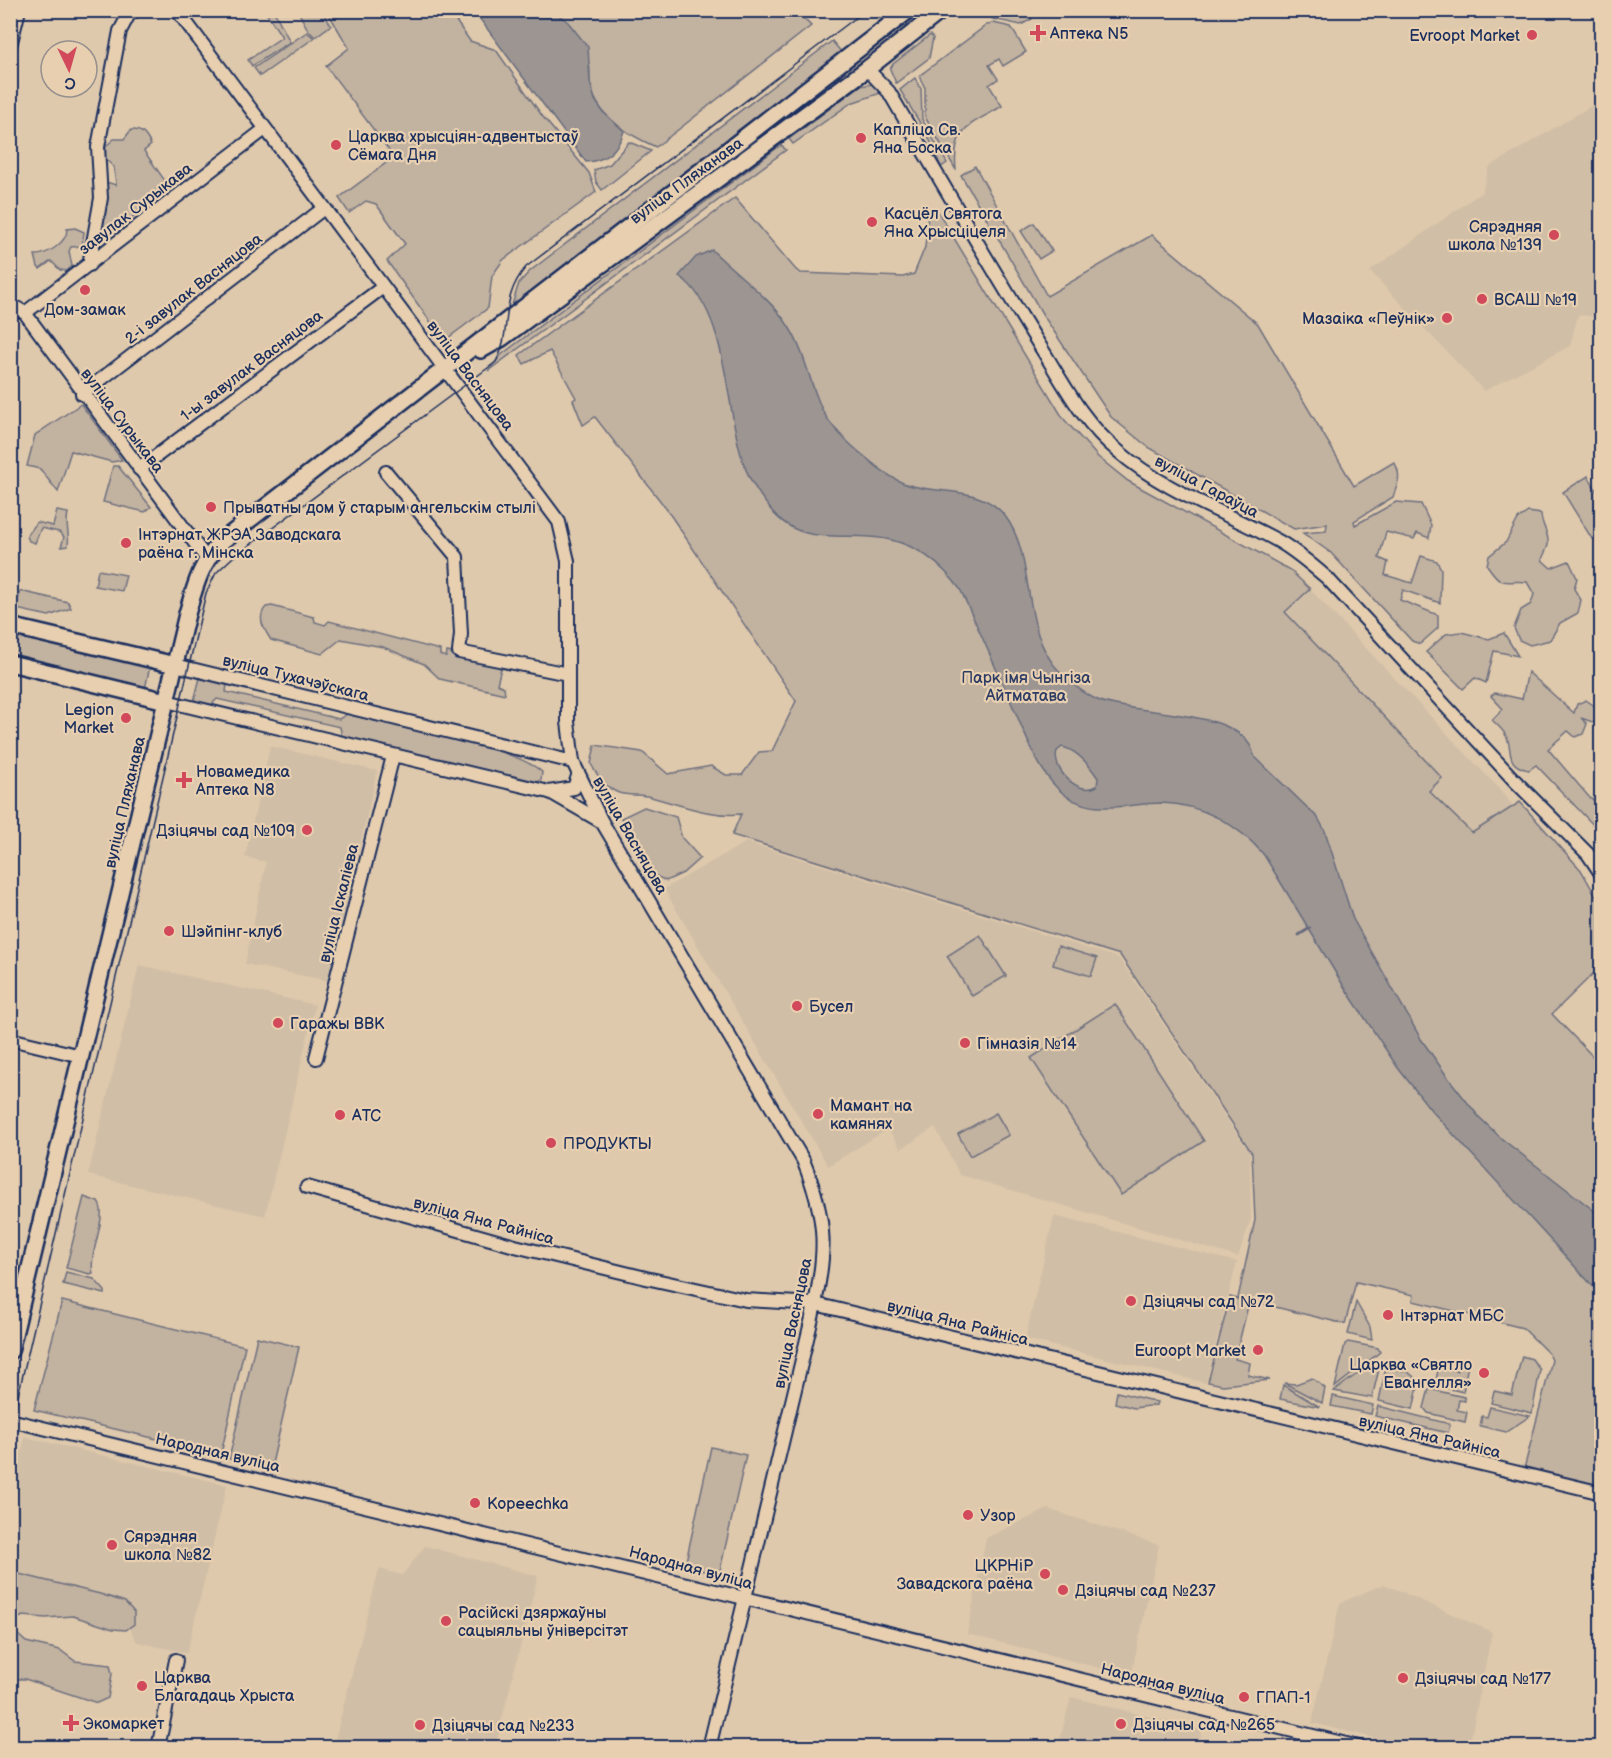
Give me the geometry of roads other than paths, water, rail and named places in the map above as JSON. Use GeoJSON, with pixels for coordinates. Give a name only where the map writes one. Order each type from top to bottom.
{"type":"FeatureCollection","features":[{"type":"Feature","properties":{"kind":"main road","name":"вуліца Пляханава"},"geometry":{"type":"LineString","coordinates":[[10,1351],[166,701],[195,584],[206,558],[222,541],[909,10]]}},
{"type":"Feature","properties":{"kind":"main road","name":"вуліца Пляханава"},"geometry":{"type":"LineString","coordinates":[[445,370],[502,338],[867,69],[942,10]]}},
{"type":"Feature","properties":{"kind":"main road"},"geometry":{"type":"LineString","coordinates":[[853,55],[867,69]]}},
{"type":"Feature","properties":{"kind":"main road","name":"вуліца Тухачэўскага"},"geometry":{"type":"LineString","coordinates":[[10,626],[175,665]]}},
{"type":"Feature","properties":{"kind":"main road"},"geometry":{"type":"LineString","coordinates":[[10,663],[166,701]]}},
{"type":"Feature","properties":{"kind":"street"},"geometry":{"type":"LineString","coordinates":[[10,46],[19,10]]}},
{"type":"Feature","properties":{"kind":"street"},"geometry":{"type":"LineString","coordinates":[[89,265],[101,198],[98,147],[120,31],[128,16],[135,10]]}},
{"type":"Feature","properties":{"kind":"street","name":"вуліца Васняцова"},"geometry":{"type":"LineString","coordinates":[[177,10],[559,522],[568,561],[569,738],[578,776],[602,822],[802,1160],[819,1204],[824,1239],[815,1304],[709,1748]]}},
{"type":"Feature","properties":{"kind":"street","name":"вуліца Гараўца"},"geometry":{"type":"LineString","coordinates":[[867,69],[889,92],[1016,311],[1080,414],[1095,431],[1131,462],[1165,484],[1280,542],[1304,558],[1327,578],[1515,781],[1588,854],[1602,875]]}},
{"type":"Feature","properties":{"kind":"street","name":"завулак Сурыкава"},"geometry":{"type":"LineString","coordinates":[[25,313],[265,129]]}},
{"type":"Feature","properties":{"kind":"street","name":"2-і завулак Васняцова"},"geometry":{"type":"LineString","coordinates":[[82,394],[324,208]]}},
{"type":"Feature","properties":{"kind":"street","name":"1-ы завулак Васняцова"},"geometry":{"type":"LineString","coordinates":[[139,469],[383,287]]}},
{"type":"Feature","properties":{"kind":"street","name":"вуліца Сурыкава"},"geometry":{"type":"LineString","coordinates":[[10,304],[25,313],[82,394],[206,558]]}},
{"type":"Feature","properties":{"kind":"street"},"geometry":{"type":"LineString","coordinates":[[386,472],[457,557],[461,634],[459,652],[568,675]]}},
{"type":"Feature","properties":{"kind":"street","name":"вуліца Тухачэўскага"},"geometry":{"type":"LineString","coordinates":[[175,665],[573,762]]}},
{"type":"Feature","properties":{"kind":"street"},"geometry":{"type":"LineString","coordinates":[[166,701],[549,792],[602,822]]}},
{"type":"Feature","properties":{"kind":"street","name":"вуліца Іскаліева"},"geometry":{"type":"LineString","coordinates":[[316,1058],[393,756]]}},
{"type":"Feature","properties":{"kind":"street"},"geometry":{"type":"LineString","coordinates":[[549,792],[574,788],[578,776]]}},
{"type":"Feature","properties":{"kind":"street"},"geometry":{"type":"LineString","coordinates":[[10,1039],[81,1056]]}},
{"type":"Feature","properties":{"kind":"street","name":"вуліца Яна Райніса"},"geometry":{"type":"LineString","coordinates":[[307,1187],[504,1243],[657,1280],[746,1300],[815,1304],[1602,1493]]}},
{"type":"Feature","properties":{"kind":"street","name":"Народная вуліца"},"geometry":{"type":"LineString","coordinates":[[10,1420],[656,1574],[744,1598],[1363,1748]]}},
{"type":"Feature","properties":{"kind":"street"},"geometry":{"type":"LineString","coordinates":[[158,1748],[176,1660]]}},
{"type":"Feature","properties":{"kind":"waterway"},"geometry":{"type":"LineString","coordinates":[[1299,935],[1310,928]]}},
{"type":"Feature","properties":{"kind":"tram line"},"geometry":{"type":"LineString","coordinates":[[10,1430],[206,593],[216,573],[232,558],[496,362],[504,338],[512,291],[526,267],[866,10]]}},
{"type":"Feature","properties":{"kind":"place","name":"Аптека N5"},"geometry":{"type":"Point","coordinates":[1038,33]}},
{"type":"Feature","properties":{"kind":"place","name":"Evroopt Market"},"geometry":{"type":"Point","coordinates":[1532,35]}},
{"type":"Feature","properties":{"kind":"place","name":"Капліца Св. Яна Боска"},"geometry":{"type":"Point","coordinates":[861,138]}},
{"type":"Feature","properties":{"kind":"place","name":"Царква хрысціян-адвентыстаў Сёмага Дня"},"geometry":{"type":"Point","coordinates":[336,145]}},
{"type":"Feature","properties":{"kind":"place","name":"Касцёл Святога Яна Хрысціцеля"},"geometry":{"type":"Point","coordinates":[872,222]}},
{"type":"Feature","properties":{"kind":"place","name":"Сярэдняя школа №139"},"geometry":{"type":"Point","coordinates":[1554,235]}},
{"type":"Feature","properties":{"kind":"place","name":"Дом-замак"},"geometry":{"type":"Point","coordinates":[85,290]}},
{"type":"Feature","properties":{"kind":"place","name":"ВСАШ №19"},"geometry":{"type":"Point","coordinates":[1482,299]}},
{"type":"Feature","properties":{"kind":"place","name":"Мазаіка «Пеўнік»"},"geometry":{"type":"Point","coordinates":[1447,318]}},
{"type":"Feature","properties":{"kind":"place","name":"Прыватны дом ў старым ангельскім стылі"},"geometry":{"type":"Point","coordinates":[211,507]}},
{"type":"Feature","properties":{"kind":"place","name":"Інтэрнат ЖРЭА Заводскага раёна г. Мінска"},"geometry":{"type":"Point","coordinates":[126,543]}},
{"type":"Feature","properties":{"kind":"place","name":"Legion Market"},"geometry":{"type":"Point","coordinates":[126,718]}},
{"type":"Feature","properties":{"kind":"place","name":"Новамедика Аптека N8"},"geometry":{"type":"Point","coordinates":[184,780]}},
{"type":"Feature","properties":{"kind":"place","name":"Дзіцячы сад №109"},"geometry":{"type":"Point","coordinates":[307,830]}},
{"type":"Feature","properties":{"kind":"place","name":"Шэйпінг-клуб"},"geometry":{"type":"Point","coordinates":[169,931]}},
{"type":"Feature","properties":{"kind":"place","name":"Бусел"},"geometry":{"type":"Point","coordinates":[797,1006]}},
{"type":"Feature","properties":{"kind":"place","name":"Гаражы ВВК"},"geometry":{"type":"Point","coordinates":[278,1023]}},
{"type":"Feature","properties":{"kind":"place","name":"Гімназія №14"},"geometry":{"type":"Point","coordinates":[965,1043]}},
{"type":"Feature","properties":{"kind":"place","name":"Мамант на камянях"},"geometry":{"type":"Point","coordinates":[818,1114]}},
{"type":"Feature","properties":{"kind":"place","name":"АТС"},"geometry":{"type":"Point","coordinates":[340,1115]}},
{"type":"Feature","properties":{"kind":"place","name":"ПРОДУКТЫ"},"geometry":{"type":"Point","coordinates":[551,1143]}},
{"type":"Feature","properties":{"kind":"place","name":"Дзіцячы сад №72"},"geometry":{"type":"Point","coordinates":[1131,1301]}},
{"type":"Feature","properties":{"kind":"place","name":"Інтэрнат МБС"},"geometry":{"type":"Point","coordinates":[1388,1315]}},
{"type":"Feature","properties":{"kind":"place","name":"Euroopt Market"},"geometry":{"type":"Point","coordinates":[1258,1350]}},
{"type":"Feature","properties":{"kind":"place","name":"Царква «Святло Евангелля»"},"geometry":{"type":"Point","coordinates":[1484,1373]}},
{"type":"Feature","properties":{"kind":"place","name":"Kopeechka"},"geometry":{"type":"Point","coordinates":[475,1503]}},
{"type":"Feature","properties":{"kind":"place","name":"Узор"},"geometry":{"type":"Point","coordinates":[968,1515]}},
{"type":"Feature","properties":{"kind":"place","name":"Сярэдняя школа №82"},"geometry":{"type":"Point","coordinates":[112,1545]}},
{"type":"Feature","properties":{"kind":"place","name":"ЦКРНіР Завадскога раёна"},"geometry":{"type":"Point","coordinates":[1045,1574]}},
{"type":"Feature","properties":{"kind":"place","name":"Дзіцячы сад №237"},"geometry":{"type":"Point","coordinates":[1063,1590]}},
{"type":"Feature","properties":{"kind":"place","name":"Расійскі дзяржаўны сацыяльны ўніверсітэт"},"geometry":{"type":"Point","coordinates":[446,1621]}},
{"type":"Feature","properties":{"kind":"place","name":"Дзіцячы сад №177"},"geometry":{"type":"Point","coordinates":[1403,1678]}},
{"type":"Feature","properties":{"kind":"place","name":"Царква Благадаць Хрыста"},"geometry":{"type":"Point","coordinates":[142,1686]}},
{"type":"Feature","properties":{"kind":"place","name":"ГПАП-1"},"geometry":{"type":"Point","coordinates":[1244,1697]}},
{"type":"Feature","properties":{"kind":"place","name":"Экомаркет"},"geometry":{"type":"Point","coordinates":[71,1723]}},
{"type":"Feature","properties":{"kind":"place","name":"Дзіцячы сад №265"},"geometry":{"type":"Point","coordinates":[1121,1724]}},
{"type":"Feature","properties":{"kind":"place","name":"Дзіцячы сад №233"},"geometry":{"type":"Point","coordinates":[420,1725]}},
{"type":"Feature","properties":{"kind":"park label","name":"Парк імя Чынгіза Айтматава"},"geometry":{"type":"Point","coordinates":[1026,686]}}]}
